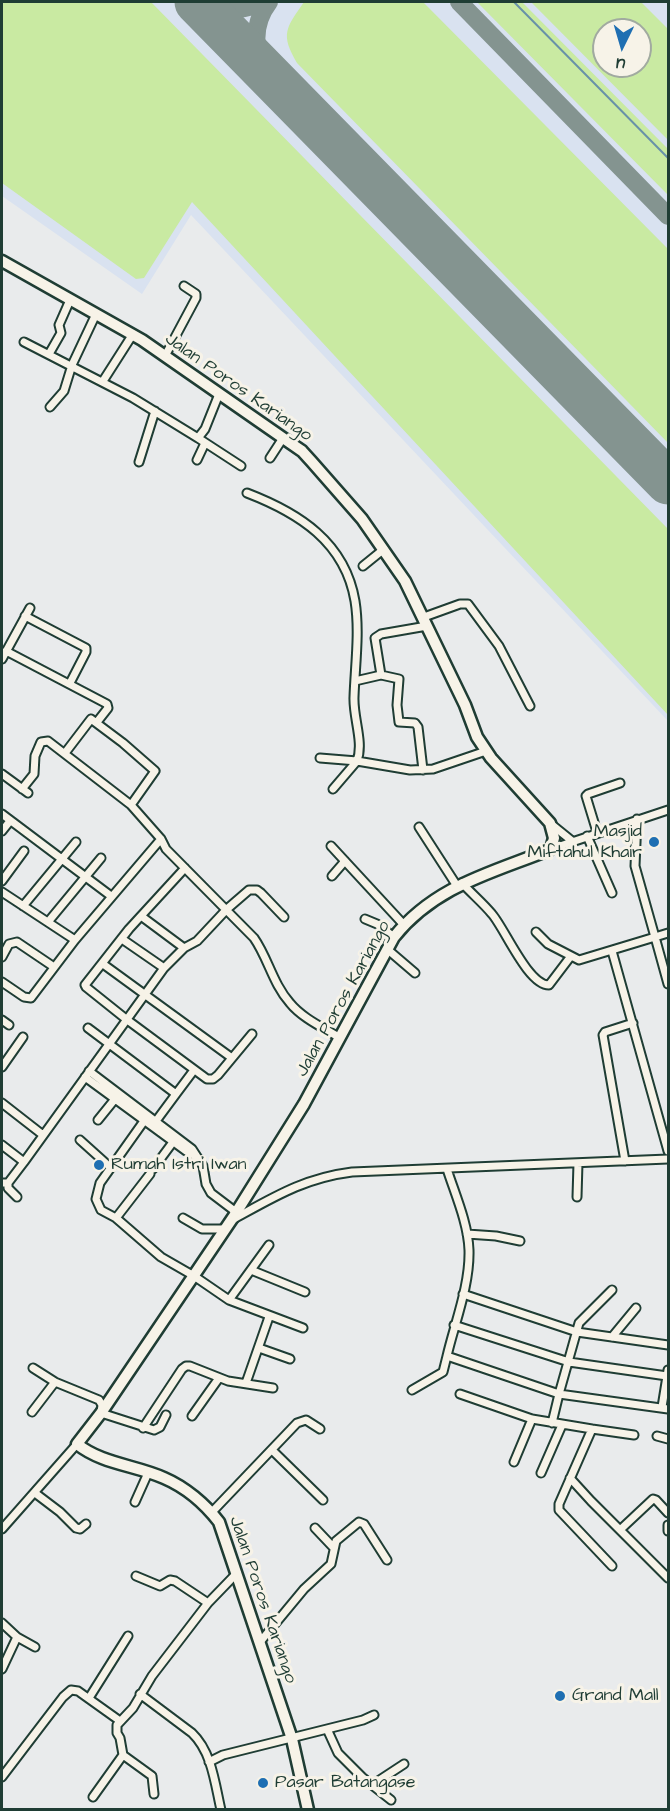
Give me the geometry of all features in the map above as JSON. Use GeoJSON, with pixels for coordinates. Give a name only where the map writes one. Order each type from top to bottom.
{"type":"FeatureCollection","features":[{"type":"Feature","properties":{"kind":"main road","name":"Jalan Poros Kariango"},"geometry":{"type":"LineString","coordinates":[[2,261],[132,334],[302,452],[362,519],[384,549],[405,581],[426,622],[465,705],[477,737],[486,752],[550,823]]}},
{"type":"Feature","properties":{"kind":"main road"},"geometry":{"type":"LineString","coordinates":[[550,823],[554,838],[551,849]]}},
{"type":"Feature","properties":{"kind":"main road","name":"Jalan Poros Kariango"},"geometry":{"type":"LineString","coordinates":[[308,1809],[292,1739],[224,1532],[212,1512],[182,1487],[101,1458],[87,1452],[77,1444],[101,1413],[194,1276],[304,1104],[394,937],[404,925],[460,885],[551,849]]}},
{"type":"Feature","properties":{"kind":"street"},"geometry":{"type":"LineString","coordinates":[[165,356],[196,298],[196,294],[184,286]]}},
{"type":"Feature","properties":{"kind":"street"},"geometry":{"type":"LineString","coordinates":[[48,354],[61,333],[59,325],[70,300]]}},
{"type":"Feature","properties":{"kind":"street"},"geometry":{"type":"LineString","coordinates":[[50,406],[64,391],[72,365],[96,314]]}},
{"type":"Feature","properties":{"kind":"street"},"geometry":{"type":"LineString","coordinates":[[103,381],[132,334]]}},
{"type":"Feature","properties":{"kind":"street"},"geometry":{"type":"LineString","coordinates":[[24,342],[103,381],[241,466]]}},
{"type":"Feature","properties":{"kind":"street"},"geometry":{"type":"LineString","coordinates":[[198,438],[205,429],[219,394]]}},
{"type":"Feature","properties":{"kind":"street"},"geometry":{"type":"LineString","coordinates":[[139,462],[155,411]]}},
{"type":"Feature","properties":{"kind":"street"},"geometry":{"type":"LineString","coordinates":[[270,458],[284,438]]}},
{"type":"Feature","properties":{"kind":"street"},"geometry":{"type":"LineString","coordinates":[[197,460],[205,443]]}},
{"type":"Feature","properties":{"kind":"street"},"geometry":{"type":"LineString","coordinates":[[247,493],[279,505],[314,528],[344,563],[351,580],[356,603],[354,712],[359,747],[357,761],[333,789]]}},
{"type":"Feature","properties":{"kind":"street"},"geometry":{"type":"LineString","coordinates":[[363,566],[384,549]]}},
{"type":"Feature","properties":{"kind":"street"},"geometry":{"type":"LineString","coordinates":[[381,675],[375,638],[381,634],[426,622],[460,604],[468,604],[499,646],[530,706]]}},
{"type":"Feature","properties":{"kind":"street"},"geometry":{"type":"LineString","coordinates":[[2,659],[30,608]]}},
{"type":"Feature","properties":{"kind":"street"},"geometry":{"type":"LineString","coordinates":[[25,616],[86,648],[70,683]]}},
{"type":"Feature","properties":{"kind":"street"},"geometry":{"type":"LineString","coordinates":[[6,651],[109,705],[97,722]]}},
{"type":"Feature","properties":{"kind":"street"},"geometry":{"type":"LineString","coordinates":[[355,681],[381,675],[399,679],[397,705],[399,722],[415,723],[418,727],[423,770]]}},
{"type":"Feature","properties":{"kind":"street"},"geometry":{"type":"LineString","coordinates":[[65,753],[90,720],[97,722],[155,771],[131,805]]}},
{"type":"Feature","properties":{"kind":"street"},"geometry":{"type":"LineString","coordinates":[[2,774],[25,791],[34,774],[35,756],[41,742],[48,741],[65,753],[131,805],[166,849],[254,938],[264,953],[279,988],[291,1006],[340,1038]]}},
{"type":"Feature","properties":{"kind":"street"},"geometry":{"type":"LineString","coordinates":[[320,758],[423,770],[440,768],[486,752]]}},
{"type":"Feature","properties":{"kind":"street"},"geometry":{"type":"LineString","coordinates":[[597,832],[586,796],[620,783]]}},
{"type":"Feature","properties":{"kind":"street"},"geometry":{"type":"LineString","coordinates":[[551,849],[669,810]]}},
{"type":"Feature","properties":{"kind":"street"},"geometry":{"type":"LineString","coordinates":[[2,814],[111,896]]}},
{"type":"Feature","properties":{"kind":"street"},"geometry":{"type":"LineString","coordinates":[[637,819],[635,866],[669,984]]}},
{"type":"Feature","properties":{"kind":"street"},"geometry":{"type":"LineString","coordinates":[[2,831],[10,821]]}},
{"type":"Feature","properties":{"kind":"street"},"geometry":{"type":"LineString","coordinates":[[550,823],[572,841]]}},
{"type":"Feature","properties":{"kind":"street"},"geometry":{"type":"LineString","coordinates":[[419,827],[460,885],[492,915],[525,967],[544,985],[549,985],[571,956]]}},
{"type":"Feature","properties":{"kind":"street"},"geometry":{"type":"LineString","coordinates":[[587,836],[612,892]]}},
{"type":"Feature","properties":{"kind":"street"},"geometry":{"type":"LineString","coordinates":[[2,982],[29,999],[111,896],[160,839]]}},
{"type":"Feature","properties":{"kind":"street"},"geometry":{"type":"LineString","coordinates":[[22,906],[76,842]]}},
{"type":"Feature","properties":{"kind":"street"},"geometry":{"type":"LineString","coordinates":[[331,846],[404,925]]}},
{"type":"Feature","properties":{"kind":"street"},"geometry":{"type":"LineString","coordinates":[[2,881],[24,851]]}},
{"type":"Feature","properties":{"kind":"street"},"geometry":{"type":"LineString","coordinates":[[48,922],[101,858]]}},
{"type":"Feature","properties":{"kind":"street"},"geometry":{"type":"LineString","coordinates":[[332,876],[345,861]]}},
{"type":"Feature","properties":{"kind":"street"},"geometry":{"type":"LineString","coordinates":[[185,868],[141,916],[86,986],[126,1020],[207,1079],[213,1079],[252,1034]]}},
{"type":"Feature","properties":{"kind":"street"},"geometry":{"type":"LineString","coordinates":[[17,1197],[5,1183],[24,1162],[164,968],[184,948],[197,941],[227,909],[253,889],[270,900],[284,917]]}},
{"type":"Feature","properties":{"kind":"street"},"geometry":{"type":"LineString","coordinates":[[2,892],[75,940]]}},
{"type":"Feature","properties":{"kind":"street"},"geometry":{"type":"LineString","coordinates":[[141,916],[184,948]]}},
{"type":"Feature","properties":{"kind":"street"},"geometry":{"type":"LineString","coordinates":[[365,919],[377,924],[394,937]]}},
{"type":"Feature","properties":{"kind":"street"},"geometry":{"type":"LineString","coordinates":[[536,933],[543,940],[580,959],[669,933]]}},
{"type":"Feature","properties":{"kind":"street"},"geometry":{"type":"LineString","coordinates":[[122,939],[164,968]]}},
{"type":"Feature","properties":{"kind":"street"},"geometry":{"type":"LineString","coordinates":[[2,957],[9,944],[16,942],[54,968]]}},
{"type":"Feature","properties":{"kind":"street"},"geometry":{"type":"LineString","coordinates":[[387,949],[415,972]]}},
{"type":"Feature","properties":{"kind":"street"},"geometry":{"type":"LineString","coordinates":[[612,951],[669,1151]]}},
{"type":"Feature","properties":{"kind":"street"},"geometry":{"type":"LineString","coordinates":[[103,964],[232,1058]]}},
{"type":"Feature","properties":{"kind":"street"},"geometry":{"type":"LineString","coordinates":[[2,1020],[9,1025]]}},
{"type":"Feature","properties":{"kind":"street"},"geometry":{"type":"LineString","coordinates":[[625,1161],[603,1035],[605,1032],[633,1023]]}},
{"type":"Feature","properties":{"kind":"street"},"geometry":{"type":"LineString","coordinates":[[88,1028],[176,1095]]}},
{"type":"Feature","properties":{"kind":"street"},"geometry":{"type":"LineString","coordinates":[[2,1067],[23,1037]]}},
{"type":"Feature","properties":{"kind":"street"},"geometry":{"type":"LineString","coordinates":[[156,1121],[194,1070]]}},
{"type":"Feature","properties":{"kind":"street"},"geometry":{"type":"LineString","coordinates":[[87,1074],[144,1121],[197,1157]]}},
{"type":"Feature","properties":{"kind":"street"},"geometry":{"type":"LineString","coordinates":[[87,1074],[156,1121],[192,1149],[203,1166],[206,1184],[230,1221]]}},
{"type":"Feature","properties":{"kind":"street"},"geometry":{"type":"LineString","coordinates":[[98,1120],[115,1099]]}},
{"type":"Feature","properties":{"kind":"street"},"geometry":{"type":"LineString","coordinates":[[2,1103],[43,1135]]}},
{"type":"Feature","properties":{"kind":"street"},"geometry":{"type":"LineString","coordinates":[[144,1121],[100,1183],[96,1200],[101,1210],[116,1218],[161,1257],[229,1300],[303,1328]]}},
{"type":"Feature","properties":{"kind":"street"},"geometry":{"type":"LineString","coordinates":[[80,1140],[110,1167]]}},
{"type":"Feature","properties":{"kind":"street"},"geometry":{"type":"LineString","coordinates":[[116,1218],[173,1142]]}},
{"type":"Feature","properties":{"kind":"street"},"geometry":{"type":"LineString","coordinates":[[2,1145],[24,1162]]}},
{"type":"Feature","properties":{"kind":"street"},"geometry":{"type":"LineString","coordinates":[[183,1218],[202,1228],[230,1221],[286,1190],[331,1174],[669,1159]]}},
{"type":"Feature","properties":{"kind":"street"},"geometry":{"type":"LineString","coordinates":[[577,1197],[578,1163]]}},
{"type":"Feature","properties":{"kind":"street"},"geometry":{"type":"LineString","coordinates":[[412,1390],[441,1374],[463,1294],[469,1252],[467,1234],[447,1169]]}},
{"type":"Feature","properties":{"kind":"street"},"geometry":{"type":"LineString","coordinates":[[467,1234],[496,1236],[520,1241]]}},
{"type":"Feature","properties":{"kind":"street"},"geometry":{"type":"LineString","coordinates":[[229,1300],[269,1245]]}},
{"type":"Feature","properties":{"kind":"street"},"geometry":{"type":"LineString","coordinates":[[251,1270],[305,1292]]}},
{"type":"Feature","properties":{"kind":"street"},"geometry":{"type":"LineString","coordinates":[[552,1423],[579,1323],[612,1290]]}},
{"type":"Feature","properties":{"kind":"street"},"geometry":{"type":"LineString","coordinates":[[463,1294],[577,1332],[669,1345]]}},
{"type":"Feature","properties":{"kind":"street"},"geometry":{"type":"LineString","coordinates":[[612,1337],[636,1308]]}},
{"type":"Feature","properties":{"kind":"street"},"geometry":{"type":"LineString","coordinates":[[246,1383],[269,1317]]}},
{"type":"Feature","properties":{"kind":"street"},"geometry":{"type":"LineString","coordinates":[[447,1356],[559,1394],[665,1408],[668,1373],[569,1362],[454,1325]]}},
{"type":"Feature","properties":{"kind":"street"},"geometry":{"type":"LineString","coordinates":[[259,1348],[290,1359]]}},
{"type":"Feature","properties":{"kind":"street"},"geometry":{"type":"LineString","coordinates":[[143,1428],[186,1366],[236,1383],[273,1388]]}},
{"type":"Feature","properties":{"kind":"street"},"geometry":{"type":"LineString","coordinates":[[33,1368],[55,1382],[99,1400],[102,1405],[101,1413],[143,1428],[157,1430],[166,1415]]}},
{"type":"Feature","properties":{"kind":"street"},"geometry":{"type":"LineString","coordinates":[[192,1416],[219,1378]]}},
{"type":"Feature","properties":{"kind":"street"},"geometry":{"type":"LineString","coordinates":[[32,1412],[55,1382]]}},
{"type":"Feature","properties":{"kind":"street"},"geometry":{"type":"LineString","coordinates":[[460,1394],[531,1419],[634,1435]]}},
{"type":"Feature","properties":{"kind":"street"},"geometry":{"type":"LineString","coordinates":[[514,1461],[531,1419]]}},
{"type":"Feature","properties":{"kind":"street"},"geometry":{"type":"LineString","coordinates":[[212,1512],[301,1420],[306,1420],[320,1430]]}},
{"type":"Feature","properties":{"kind":"street"},"geometry":{"type":"LineString","coordinates":[[541,1473],[562,1425]]}},
{"type":"Feature","properties":{"kind":"street"},"geometry":{"type":"LineString","coordinates":[[592,1429],[559,1504],[559,1510],[612,1566]]}},
{"type":"Feature","properties":{"kind":"street"},"geometry":{"type":"LineString","coordinates":[[657,1436],[669,1439]]}},
{"type":"Feature","properties":{"kind":"street"},"geometry":{"type":"LineString","coordinates":[[2,1529],[77,1444]]}},
{"type":"Feature","properties":{"kind":"street"},"geometry":{"type":"LineString","coordinates":[[272,1450],[324,1500]]}},
{"type":"Feature","properties":{"kind":"street"},"geometry":{"type":"LineString","coordinates":[[135,1502],[148,1473]]}},
{"type":"Feature","properties":{"kind":"street"},"geometry":{"type":"LineString","coordinates":[[570,1478],[591,1502],[669,1578]]}},
{"type":"Feature","properties":{"kind":"street"},"geometry":{"type":"LineString","coordinates":[[35,1493],[76,1528],[86,1524]]}},
{"type":"Feature","properties":{"kind":"street"},"geometry":{"type":"LineString","coordinates":[[621,1529],[652,1499],[656,1500],[669,1514]]}},
{"type":"Feature","properties":{"kind":"street"},"geometry":{"type":"LineString","coordinates":[[333,1547],[339,1537],[354,1524],[361,1522],[387,1560]]}},
{"type":"Feature","properties":{"kind":"street"},"geometry":{"type":"LineString","coordinates":[[669,1525],[669,1531]]}},
{"type":"Feature","properties":{"kind":"street"},"geometry":{"type":"LineString","coordinates":[[260,1642],[304,1589],[331,1564],[334,1554],[333,1547],[315,1528]]}},
{"type":"Feature","properties":{"kind":"street"},"geometry":{"type":"LineString","coordinates":[[154,1794],[152,1776],[123,1755],[117,1733],[120,1721],[133,1708],[152,1676],[208,1603],[237,1573]]}},
{"type":"Feature","properties":{"kind":"street"},"geometry":{"type":"LineString","coordinates":[[136,1576],[162,1586],[170,1580],[175,1581],[208,1603]]}},
{"type":"Feature","properties":{"kind":"street"},"geometry":{"type":"LineString","coordinates":[[3,1627],[35,1647]]}},
{"type":"Feature","properties":{"kind":"street"},"geometry":{"type":"LineString","coordinates":[[88,1698],[128,1636]]}},
{"type":"Feature","properties":{"kind":"street"},"geometry":{"type":"LineString","coordinates":[[2,1669],[17,1637]]}},
{"type":"Feature","properties":{"kind":"street"},"geometry":{"type":"LineString","coordinates":[[2,1777],[68,1691],[74,1690],[88,1698],[120,1721]]}},
{"type":"Feature","properties":{"kind":"street"},"geometry":{"type":"LineString","coordinates":[[141,1694],[196,1736],[209,1762],[221,1809]]}},
{"type":"Feature","properties":{"kind":"street"},"geometry":{"type":"LineString","coordinates":[[209,1762],[223,1755],[292,1739],[374,1715]]}},
{"type":"Feature","properties":{"kind":"street"},"geometry":{"type":"LineString","coordinates":[[327,1729],[338,1753],[391,1800]]}},
{"type":"Feature","properties":{"kind":"street"},"geometry":{"type":"LineString","coordinates":[[93,1797],[123,1755]]}},
{"type":"Feature","properties":{"kind":"street"},"geometry":{"type":"LineString","coordinates":[[372,1785],[404,1764]]}},
{"type":"Feature","properties":{"kind":"shaded area"},"geometry":{"type":"Polygon","coordinates":[[[2,2],[668,2],[668,721],[191,215],[142,294],[2,196],[2,2]]]}},
{"type":"Feature","properties":{"kind":"green space"},"geometry":{"type":"Polygon","coordinates":[[[2,2],[151,2],[668,529],[668,715],[192,202],[144,278],[136,279],[2,183],[2,2]]]}},
{"type":"Feature","properties":{"kind":"green space"},"geometry":{"type":"Polygon","coordinates":[[[304,2],[423,2],[668,249],[668,443],[297,63],[288,45],[287,31],[304,2]]]}},
{"type":"Feature","properties":{"kind":"green space"},"geometry":{"type":"Polygon","coordinates":[[[477,2],[522,2],[592,72],[592,78],[597,78],[668,149],[668,195],[477,2]]]}},
{"type":"Feature","properties":{"kind":"green space"},"geometry":{"type":"Polygon","coordinates":[[[531,2],[641,2],[668,29],[668,140],[606,78],[652,78],[652,18],[592,18],[592,63],[531,2]]]}},
{"type":"Feature","properties":{"kind":"waterway"},"geometry":{"type":"LineString","coordinates":[[514,2],[668,158]]}},
{"type":"Feature","properties":{"kind":"taxiway"},"geometry":{"type":"LineString","coordinates":[[203,2],[210,6],[231,10],[263,2]]}},
{"type":"Feature","properties":{"kind":"taxiway"},"geometry":{"type":"LineString","coordinates":[[264,70],[260,61],[256,35],[260,18],[269,2]]}},
{"type":"Feature","properties":{"kind":"taxiway"},"geometry":{"type":"LineString","coordinates":[[459,2],[668,216]]}},
{"type":"Feature","properties":{"kind":"taxiway"},"geometry":{"type":"LineString","coordinates":[[658,471],[668,478]]}},
{"type":"Feature","properties":{"kind":"runway"},"geometry":{"type":"LineString","coordinates":[[197,2],[668,482]]}},
{"type":"Feature","properties":{"kind":"place","name":"Masjid Miftahul Khair"},"geometry":{"type":"Point","coordinates":[654,842]}},
{"type":"Feature","properties":{"kind":"place","name":"Rumah Istri Iwan"},"geometry":{"type":"Point","coordinates":[99,1165]}},
{"type":"Feature","properties":{"kind":"place","name":"Grand Mall"},"geometry":{"type":"Point","coordinates":[560,1696]}},
{"type":"Feature","properties":{"kind":"place","name":"Pasar Batangase"},"geometry":{"type":"Point","coordinates":[263,1783]}}]}
